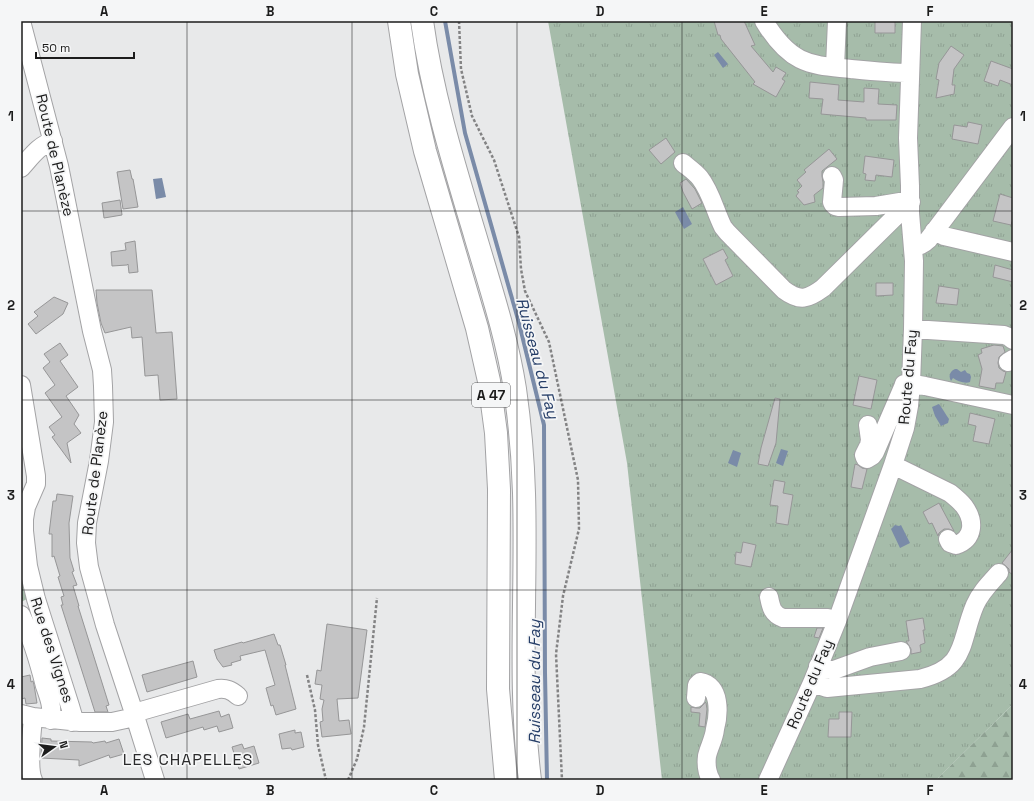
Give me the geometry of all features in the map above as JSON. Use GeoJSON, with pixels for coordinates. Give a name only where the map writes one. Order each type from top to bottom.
{"type":"FeatureCollection","features":[{"type":"Feature","properties":{"kind":"highway","name":"A 47"},"geometry":{"type":"LineString","coordinates":[[399,21],[407,74],[425,151],[477,328],[489,381],[496,433],[499,490],[498,689],[506,780]]}},
{"type":"Feature","properties":{"kind":"highway","name":"A 47"},"geometry":{"type":"LineString","coordinates":[[422,21],[426,49],[442,120],[502,329],[518,412],[524,494],[524,713],[530,780]]}},
{"type":"Feature","properties":{"kind":"street","name":"Route de Planèze"},"geometry":{"type":"LineString","coordinates":[[21,21],[59,166],[92,331],[102,370],[104,422],[99,461],[87,523],[86,543],[89,567],[105,625],[155,780]]}},
{"type":"Feature","properties":{"kind":"street"},"geometry":{"type":"LineString","coordinates":[[764,21],[780,44],[800,59],[820,66],[910,73]]}},
{"type":"Feature","properties":{"kind":"street"},"geometry":{"type":"LineString","coordinates":[[835,67],[837,21]]}},
{"type":"Feature","properties":{"kind":"street","name":"Route du Fay"},"geometry":{"type":"LineString","coordinates":[[768,780],[812,683],[837,621],[893,466],[905,428],[911,384],[913,329],[914,261],[908,138],[912,21]]}},
{"type":"Feature","properties":{"kind":"street"},"geometry":{"type":"LineString","coordinates":[[913,247],[924,244],[928,240],[1013,127]]}},
{"type":"Feature","properties":{"kind":"street"},"geometry":{"type":"LineString","coordinates":[[21,168],[39,148],[45,143],[53,141]]}},
{"type":"Feature","properties":{"kind":"street"},"geometry":{"type":"LineString","coordinates":[[683,163],[701,179],[723,227],[727,232],[784,290],[796,298],[802,299],[819,291],[898,214],[911,207]]}},
{"type":"Feature","properties":{"kind":"street"},"geometry":{"type":"LineString","coordinates":[[832,176],[834,180],[832,202],[835,206],[876,206],[900,202],[911,207]]}},
{"type":"Feature","properties":{"kind":"street"},"geometry":{"type":"LineString","coordinates":[[934,231],[944,236],[1013,252]]}},
{"type":"Feature","properties":{"kind":"street"},"geometry":{"type":"LineString","coordinates":[[913,329],[1004,335],[1013,340]]}},
{"type":"Feature","properties":{"kind":"street"},"geometry":{"type":"LineString","coordinates":[[868,425],[870,440],[864,455],[867,459],[875,452],[904,384],[925,386],[1013,405]]}},
{"type":"Feature","properties":{"kind":"street","name":"Rue des Vignes"},"geometry":{"type":"LineString","coordinates":[[21,386],[36,476],[36,484],[23,509],[28,566],[36,599],[70,706],[72,722]]}},
{"type":"Feature","properties":{"kind":"street"},"geometry":{"type":"LineString","coordinates":[[893,466],[950,493],[964,506],[971,521],[970,534],[964,542],[956,545],[950,543],[948,539]]}},
{"type":"Feature","properties":{"kind":"street"},"geometry":{"type":"LineString","coordinates":[[812,683],[827,688],[920,678],[932,676],[942,671],[948,667],[958,655],[978,600],[999,573]]}},
{"type":"Feature","properties":{"kind":"street"},"geometry":{"type":"LineString","coordinates":[[769,597],[776,615],[783,618],[828,618],[837,621]]}},
{"type":"Feature","properties":{"kind":"street","name":"Rue des Vignes"},"geometry":{"type":"LineString","coordinates":[[21,615],[41,671],[51,707],[51,720]]}},
{"type":"Feature","properties":{"kind":"street"},"geometry":{"type":"LineString","coordinates":[[818,666],[834,670],[870,657],[901,651]]}},
{"type":"Feature","properties":{"kind":"street"},"geometry":{"type":"LineString","coordinates":[[696,698],[697,685],[700,682],[708,684],[715,694],[717,702],[716,728],[707,756],[707,772],[711,780]]}},
{"type":"Feature","properties":{"kind":"street"},"geometry":{"type":"LineString","coordinates":[[33,780],[30,761],[31,742],[27,716],[72,722],[112,722],[218,689],[225,688],[233,691],[238,696]]}},
{"type":"Feature","properties":{"kind":"path"},"geometry":{"type":"LineString","coordinates":[[459,21],[461,69],[472,116],[494,160],[519,237],[521,269],[525,291],[549,342],[578,480],[579,529],[563,596],[556,654],[562,780]]}},
{"type":"Feature","properties":{"kind":"path"},"geometry":{"type":"LineString","coordinates":[[348,780],[357,758],[364,727],[377,598]]}},
{"type":"Feature","properties":{"kind":"path"},"geometry":{"type":"LineString","coordinates":[[307,675],[315,710],[318,745],[326,780]]}},
{"type":"Feature","properties":{"kind":"green space"},"geometry":{"type":"Polygon","coordinates":[[[548,21],[1013,21],[1013,704],[936,780],[662,780],[627,463],[548,21]]]}},
{"type":"Feature","properties":{"kind":"green space"},"geometry":{"type":"Polygon","coordinates":[[[21,551],[29,598],[21,602],[21,551]]]}},
{"type":"Feature","properties":{"kind":"green space"},"geometry":{"type":"Polygon","coordinates":[[[1013,704],[1013,780],[936,780],[1013,704]]]}},
{"type":"Feature","properties":{"kind":"water"},"geometry":{"type":"Polygon","coordinates":[[[718,52],[728,64],[723,68],[714,55],[718,52]]]}},
{"type":"Feature","properties":{"kind":"water"},"geometry":{"type":"Polygon","coordinates":[[[162,178],[166,197],[156,199],[153,179],[162,178]]]}},
{"type":"Feature","properties":{"kind":"water"},"geometry":{"type":"Polygon","coordinates":[[[683,207],[692,224],[684,229],[675,212],[683,207]]]}},
{"type":"Feature","properties":{"kind":"water"},"geometry":{"type":"Polygon","coordinates":[[[955,369],[961,372],[965,370],[970,374],[970,382],[961,382],[953,378],[951,381],[950,374],[955,369]]]}},
{"type":"Feature","properties":{"kind":"water"},"geometry":{"type":"Polygon","coordinates":[[[939,404],[949,419],[948,423],[941,426],[932,407],[939,404]]]}},
{"type":"Feature","properties":{"kind":"water"},"geometry":{"type":"Polygon","coordinates":[[[781,449],[788,451],[783,466],[776,463],[781,449]]]}},
{"type":"Feature","properties":{"kind":"water"},"geometry":{"type":"Polygon","coordinates":[[[733,450],[741,453],[737,467],[728,463],[733,450]]]}},
{"type":"Feature","properties":{"kind":"water"},"geometry":{"type":"Polygon","coordinates":[[[895,525],[901,525],[910,543],[900,548],[891,529],[895,525]]]}},
{"type":"Feature","properties":{"kind":"building"},"geometry":{"type":"Polygon","coordinates":[[[714,21],[744,21],[755,45],[751,46],[773,72],[776,67],[786,73],[782,79],[785,81],[776,97],[753,84],[755,82],[721,39],[720,35],[718,35],[714,21]]]}},
{"type":"Feature","properties":{"kind":"building"},"geometry":{"type":"Polygon","coordinates":[[[875,21],[895,21],[895,33],[875,33],[875,21]]]}},
{"type":"Feature","properties":{"kind":"building"},"geometry":{"type":"Polygon","coordinates":[[[951,46],[964,55],[954,69],[952,85],[955,85],[954,94],[936,98],[939,80],[936,79],[939,63],[951,46]]]}},
{"type":"Feature","properties":{"kind":"building"},"geometry":{"type":"Polygon","coordinates":[[[991,61],[1013,69],[1013,85],[1000,80],[998,86],[984,81],[991,61]]]}},
{"type":"Feature","properties":{"kind":"building"},"geometry":{"type":"Polygon","coordinates":[[[810,82],[839,85],[838,100],[864,102],[864,88],[879,89],[878,104],[897,105],[896,120],[866,120],[866,118],[821,114],[823,99],[809,98],[810,82]]]}},
{"type":"Feature","properties":{"kind":"building"},"geometry":{"type":"Polygon","coordinates":[[[968,122],[982,125],[978,144],[952,139],[954,125],[967,127],[968,122]]]}},
{"type":"Feature","properties":{"kind":"building"},"geometry":{"type":"Polygon","coordinates":[[[666,138],[675,152],[661,164],[649,150],[666,138]]]}},
{"type":"Feature","properties":{"kind":"building"},"geometry":{"type":"Polygon","coordinates":[[[829,149],[837,159],[822,171],[823,188],[814,195],[815,202],[804,205],[796,196],[799,192],[797,191],[802,186],[797,180],[806,172],[804,170],[829,149]]]}},
{"type":"Feature","properties":{"kind":"building"},"geometry":{"type":"Polygon","coordinates":[[[865,156],[894,160],[892,177],[876,175],[875,181],[865,180],[866,174],[863,173],[865,156]]]}},
{"type":"Feature","properties":{"kind":"building"},"geometry":{"type":"Polygon","coordinates":[[[130,170],[138,207],[123,209],[117,172],[130,170]]]}},
{"type":"Feature","properties":{"kind":"building"},"geometry":{"type":"Polygon","coordinates":[[[686,179],[695,189],[702,203],[692,209],[680,183],[686,179]]]}},
{"type":"Feature","properties":{"kind":"building"},"geometry":{"type":"Polygon","coordinates":[[[1000,194],[1013,198],[1013,219],[1011,225],[993,221],[1000,194]]]}},
{"type":"Feature","properties":{"kind":"building"},"geometry":{"type":"Polygon","coordinates":[[[120,200],[122,215],[104,218],[102,203],[120,200]]]}},
{"type":"Feature","properties":{"kind":"building"},"geometry":{"type":"Polygon","coordinates":[[[135,241],[138,272],[129,273],[128,264],[112,266],[111,252],[126,250],[125,243],[135,241]]]}},
{"type":"Feature","properties":{"kind":"building"},"geometry":{"type":"Polygon","coordinates":[[[723,249],[728,258],[725,260],[733,276],[716,285],[703,259],[723,249]]]}},
{"type":"Feature","properties":{"kind":"building"},"geometry":{"type":"Polygon","coordinates":[[[995,265],[1013,270],[1013,282],[993,277],[995,265]]]}},
{"type":"Feature","properties":{"kind":"building"},"geometry":{"type":"Polygon","coordinates":[[[876,283],[893,283],[893,295],[876,296],[876,283]]]}},
{"type":"Feature","properties":{"kind":"building"},"geometry":{"type":"Polygon","coordinates":[[[939,286],[959,289],[957,305],[936,303],[939,286]]]}},
{"type":"Feature","properties":{"kind":"building"},"geometry":{"type":"Polygon","coordinates":[[[96,290],[152,290],[156,333],[172,332],[177,399],[160,400],[158,375],[145,376],[142,337],[132,338],[131,327],[105,333],[101,323],[96,290]]]}},
{"type":"Feature","properties":{"kind":"building"},"geometry":{"type":"Polygon","coordinates":[[[54,297],[68,303],[63,314],[36,334],[28,324],[38,316],[34,312],[54,297]]]}},
{"type":"Feature","properties":{"kind":"building"},"geometry":{"type":"Polygon","coordinates":[[[60,343],[68,355],[60,361],[78,387],[66,396],[79,415],[74,424],[81,433],[67,443],[71,463],[52,437],[55,435],[49,427],[62,417],[45,393],[55,385],[43,368],[50,362],[44,354],[60,343]]]}},
{"type":"Feature","properties":{"kind":"building"},"geometry":{"type":"Polygon","coordinates":[[[994,345],[1003,346],[1005,352],[999,357],[998,363],[999,368],[1006,372],[1003,383],[996,383],[995,389],[979,386],[982,369],[978,355],[982,353],[981,349],[994,345]]]}},
{"type":"Feature","properties":{"kind":"building"},"geometry":{"type":"Polygon","coordinates":[[[859,376],[877,380],[871,409],[853,405],[859,376]]]}},
{"type":"Feature","properties":{"kind":"building"},"geometry":{"type":"Polygon","coordinates":[[[775,398],[780,399],[776,443],[768,466],[758,464],[775,398]]]}},
{"type":"Feature","properties":{"kind":"building"},"geometry":{"type":"Polygon","coordinates":[[[970,413],[995,419],[989,444],[973,441],[976,426],[968,424],[970,413]]]}},
{"type":"Feature","properties":{"kind":"building"},"geometry":{"type":"Polygon","coordinates":[[[855,464],[867,469],[862,489],[851,487],[855,464]]]}},
{"type":"Feature","properties":{"kind":"building"},"geometry":{"type":"Polygon","coordinates":[[[774,480],[785,482],[783,493],[793,495],[788,525],[776,523],[778,506],[770,505],[774,480]]]}},
{"type":"Feature","properties":{"kind":"building"},"geometry":{"type":"Polygon","coordinates":[[[57,494],[73,496],[69,523],[70,558],[74,571],[72,572],[77,585],[73,586],[109,705],[106,706],[108,712],[95,712],[61,605],[63,605],[61,597],[64,596],[58,577],[60,576],[54,556],[52,557],[52,534],[49,534],[53,501],[56,501],[57,494]]]}},
{"type":"Feature","properties":{"kind":"building"},"geometry":{"type":"Polygon","coordinates":[[[939,503],[954,531],[944,529],[938,536],[932,523],[929,524],[923,512],[939,503]]]}},
{"type":"Feature","properties":{"kind":"building"},"geometry":{"type":"Polygon","coordinates":[[[743,542],[756,545],[751,567],[735,564],[736,552],[741,553],[743,542]]]}},
{"type":"Feature","properties":{"kind":"building"},"geometry":{"type":"Polygon","coordinates":[[[1013,549],[1013,575],[1002,563],[1013,549]]]}},
{"type":"Feature","properties":{"kind":"building"},"geometry":{"type":"Polygon","coordinates":[[[923,618],[925,643],[920,645],[921,652],[911,654],[911,649],[906,641],[909,641],[906,621],[923,618]]]}},
{"type":"Feature","properties":{"kind":"building"},"geometry":{"type":"Polygon","coordinates":[[[327,624],[367,630],[358,698],[337,699],[339,721],[349,720],[351,734],[322,737],[320,722],[323,721],[322,709],[324,700],[320,699],[322,685],[315,684],[317,670],[321,671],[327,624]]]}},
{"type":"Feature","properties":{"kind":"building"},"geometry":{"type":"Polygon","coordinates":[[[817,628],[823,628],[819,638],[814,637],[817,628]]]}},
{"type":"Feature","properties":{"kind":"building"},"geometry":{"type":"Polygon","coordinates":[[[274,634],[278,645],[280,645],[286,665],[296,709],[276,715],[273,705],[271,706],[266,688],[275,685],[265,650],[240,656],[241,660],[231,663],[232,665],[223,667],[217,659],[214,650],[274,634]]]}},
{"type":"Feature","properties":{"kind":"building"},"geometry":{"type":"Polygon","coordinates":[[[193,661],[197,677],[147,692],[142,675],[193,661]]]}},
{"type":"Feature","properties":{"kind":"building"},"geometry":{"type":"Polygon","coordinates":[[[30,675],[31,682],[33,681],[34,685],[37,703],[26,704],[25,698],[21,699],[21,677],[30,675]]]}},
{"type":"Feature","properties":{"kind":"building"},"geometry":{"type":"Polygon","coordinates":[[[705,702],[707,709],[705,727],[699,726],[700,713],[691,712],[691,707],[700,708],[705,702]]]}},
{"type":"Feature","properties":{"kind":"building"},"geometry":{"type":"Polygon","coordinates":[[[219,711],[221,717],[229,714],[233,728],[219,732],[217,726],[204,730],[203,727],[166,738],[161,722],[188,714],[190,719],[219,711]]]}},
{"type":"Feature","properties":{"kind":"building"},"geometry":{"type":"Polygon","coordinates":[[[839,712],[852,712],[851,737],[828,737],[829,719],[839,719],[839,712]]]}},
{"type":"Feature","properties":{"kind":"building"},"geometry":{"type":"Polygon","coordinates":[[[295,730],[295,733],[301,732],[304,747],[292,750],[291,748],[282,749],[279,734],[295,730]]]}},
{"type":"Feature","properties":{"kind":"building"},"geometry":{"type":"Polygon","coordinates":[[[42,738],[51,739],[51,741],[93,743],[105,741],[106,743],[119,739],[124,754],[110,758],[109,755],[79,766],[79,760],[41,758],[42,738]]]}},
{"type":"Feature","properties":{"kind":"building"},"geometry":{"type":"Polygon","coordinates":[[[242,744],[244,749],[254,746],[259,763],[239,769],[232,747],[242,744]]]}},
{"type":"Feature","properties":{"kind":"waterway","name":"Ruisseau du Fay"},"geometry":{"type":"LineString","coordinates":[[445,21],[465,133],[519,323],[544,425],[547,780]]}},
{"type":"Feature","properties":{"kind":"district","name":"LES CHAPELLES"},"geometry":{"type":"Point","coordinates":[188,759]}}]}
